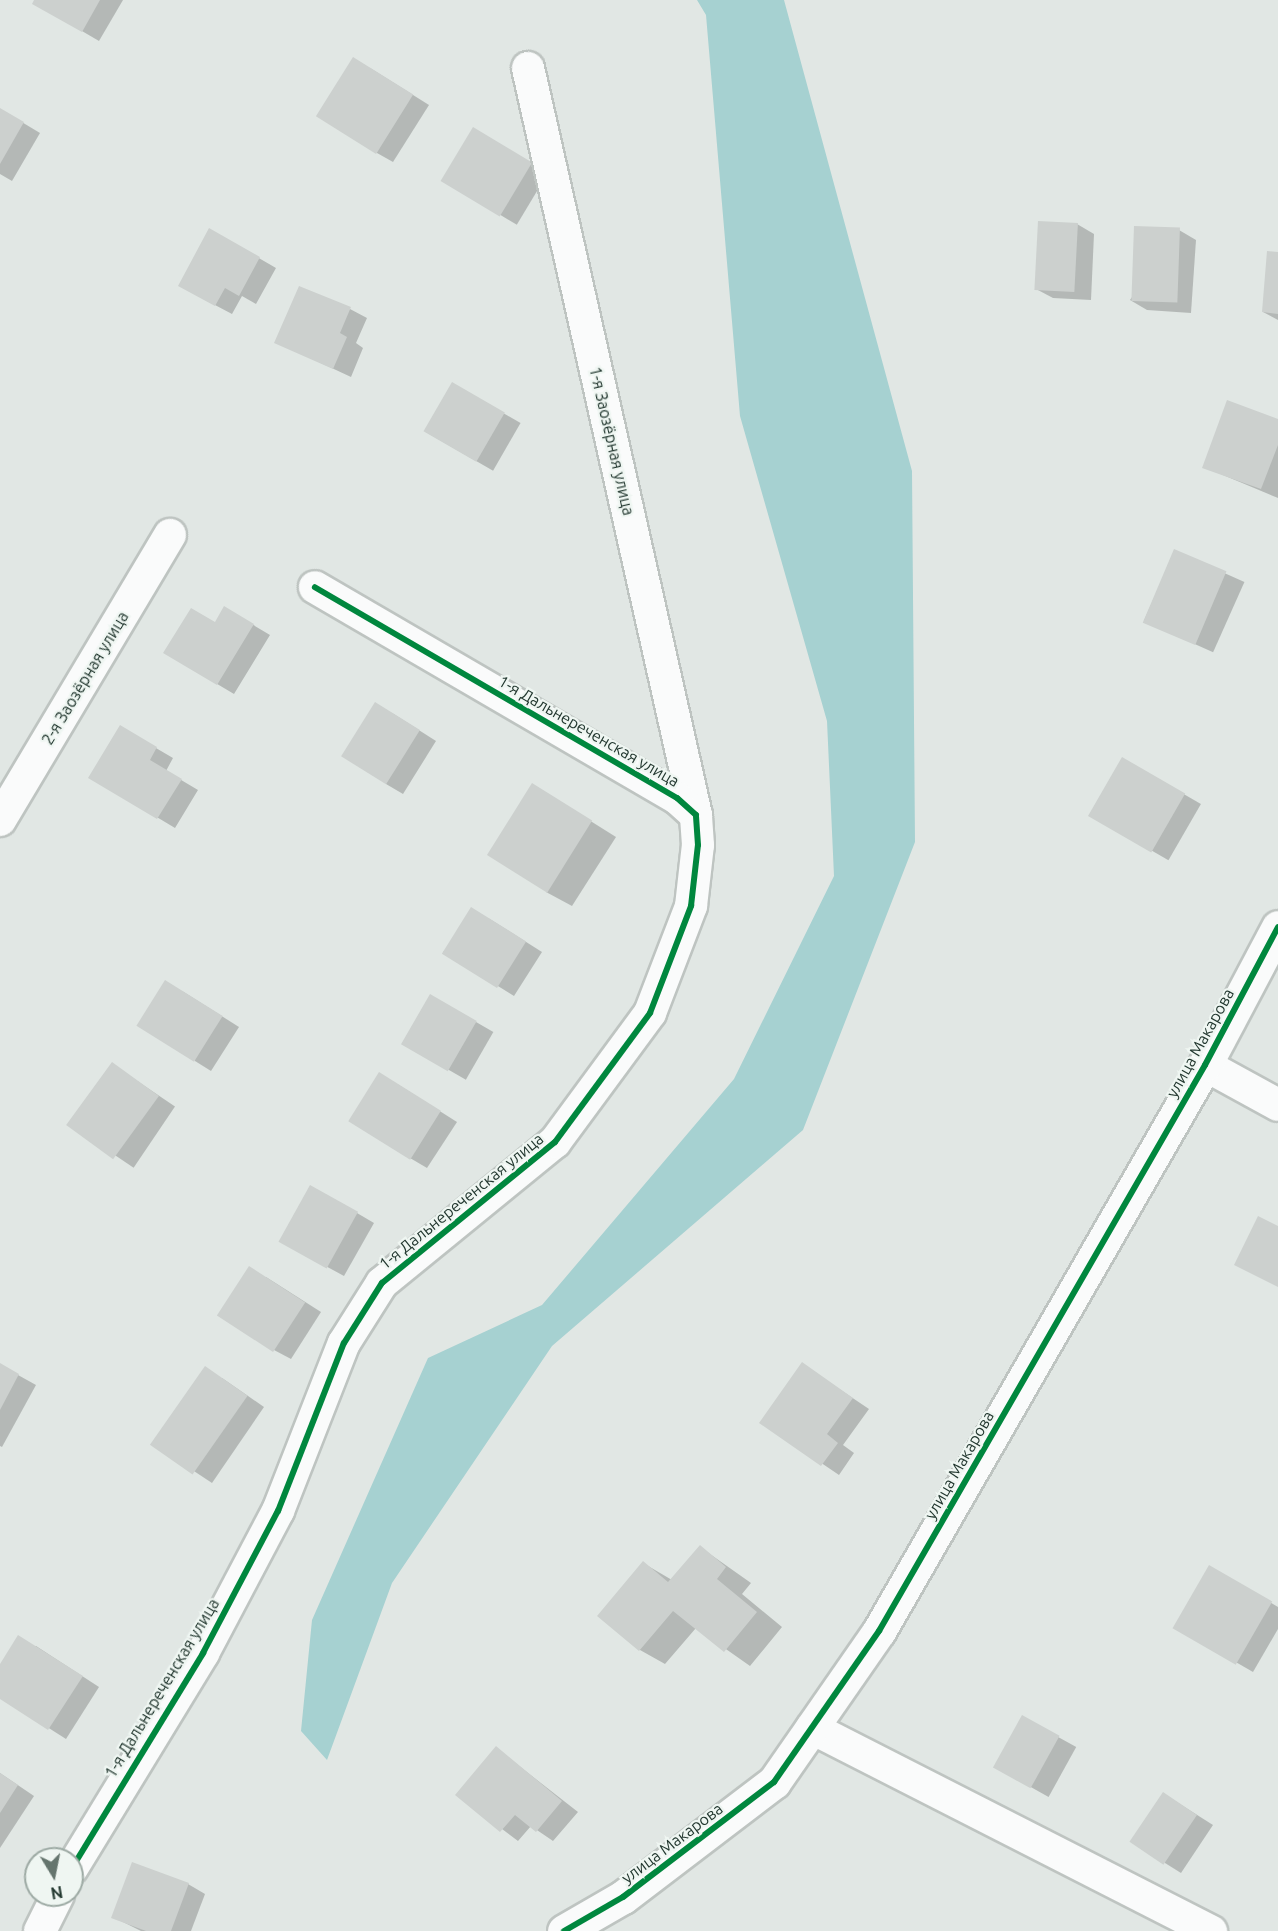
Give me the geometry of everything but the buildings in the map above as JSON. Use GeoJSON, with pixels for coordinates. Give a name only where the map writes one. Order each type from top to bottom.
{"type":"FeatureCollection","features":[{"type":"Feature","properties":{"kind":"street","name":"1-я Заозёрная улица"},"geometry":{"type":"LineString","coordinates":[[528,68],[696,815]]}},
{"type":"Feature","properties":{"kind":"street","name":"2-я Заозёрная улица"},"geometry":{"type":"LineString","coordinates":[[0,820],[170,535]]}},
{"type":"Feature","properties":{"kind":"street","name":"1-я Дальнереченская улица"},"geometry":{"type":"LineString","coordinates":[[84,1848],[208,1643],[278,1511],[344,1343],[382,1283],[555,1142],[650,1013],[691,906],[698,844],[696,815],[677,798],[315,587]]}},
{"type":"Feature","properties":{"kind":"street","name":"улица Макарова"},"geometry":{"type":"LineString","coordinates":[[564,1931],[623,1897],[774,1782],[879,1631],[1205,1065],[1278,927]]}},
{"type":"Feature","properties":{"kind":"street"},"geometry":{"type":"LineString","coordinates":[[1205,1065],[1278,1105]]}},
{"type":"Feature","properties":{"kind":"street"},"geometry":{"type":"LineString","coordinates":[[812,1728],[1211,1931]]}},
{"type":"Feature","properties":{"kind":"street"},"geometry":{"type":"LineString","coordinates":[[40,1931],[52,1907]]}},
{"type":"Feature","properties":{"kind":"water"},"geometry":{"type":"Polygon","coordinates":[[[697,0],[784,0],[912,471],[915,842],[803,1130],[552,1346],[392,1583],[327,1760],[301,1731],[312,1620],[428,1358],[542,1305],[734,1079],[834,876],[827,721],[740,416],[706,15],[697,0]]]}},
{"type":"Feature","properties":{"kind":"cycle path"},"geometry":{"type":"LineString","coordinates":[[84,1848],[203,1653],[278,1511],[344,1343],[382,1283],[555,1142],[650,1013],[691,906],[698,845],[696,815],[677,798],[315,587]]}},
{"type":"Feature","properties":{"kind":"cycle path"},"geometry":{"type":"LineString","coordinates":[[564,1931],[623,1897],[774,1782],[879,1631],[1205,1065],[1278,927]]}}]}
